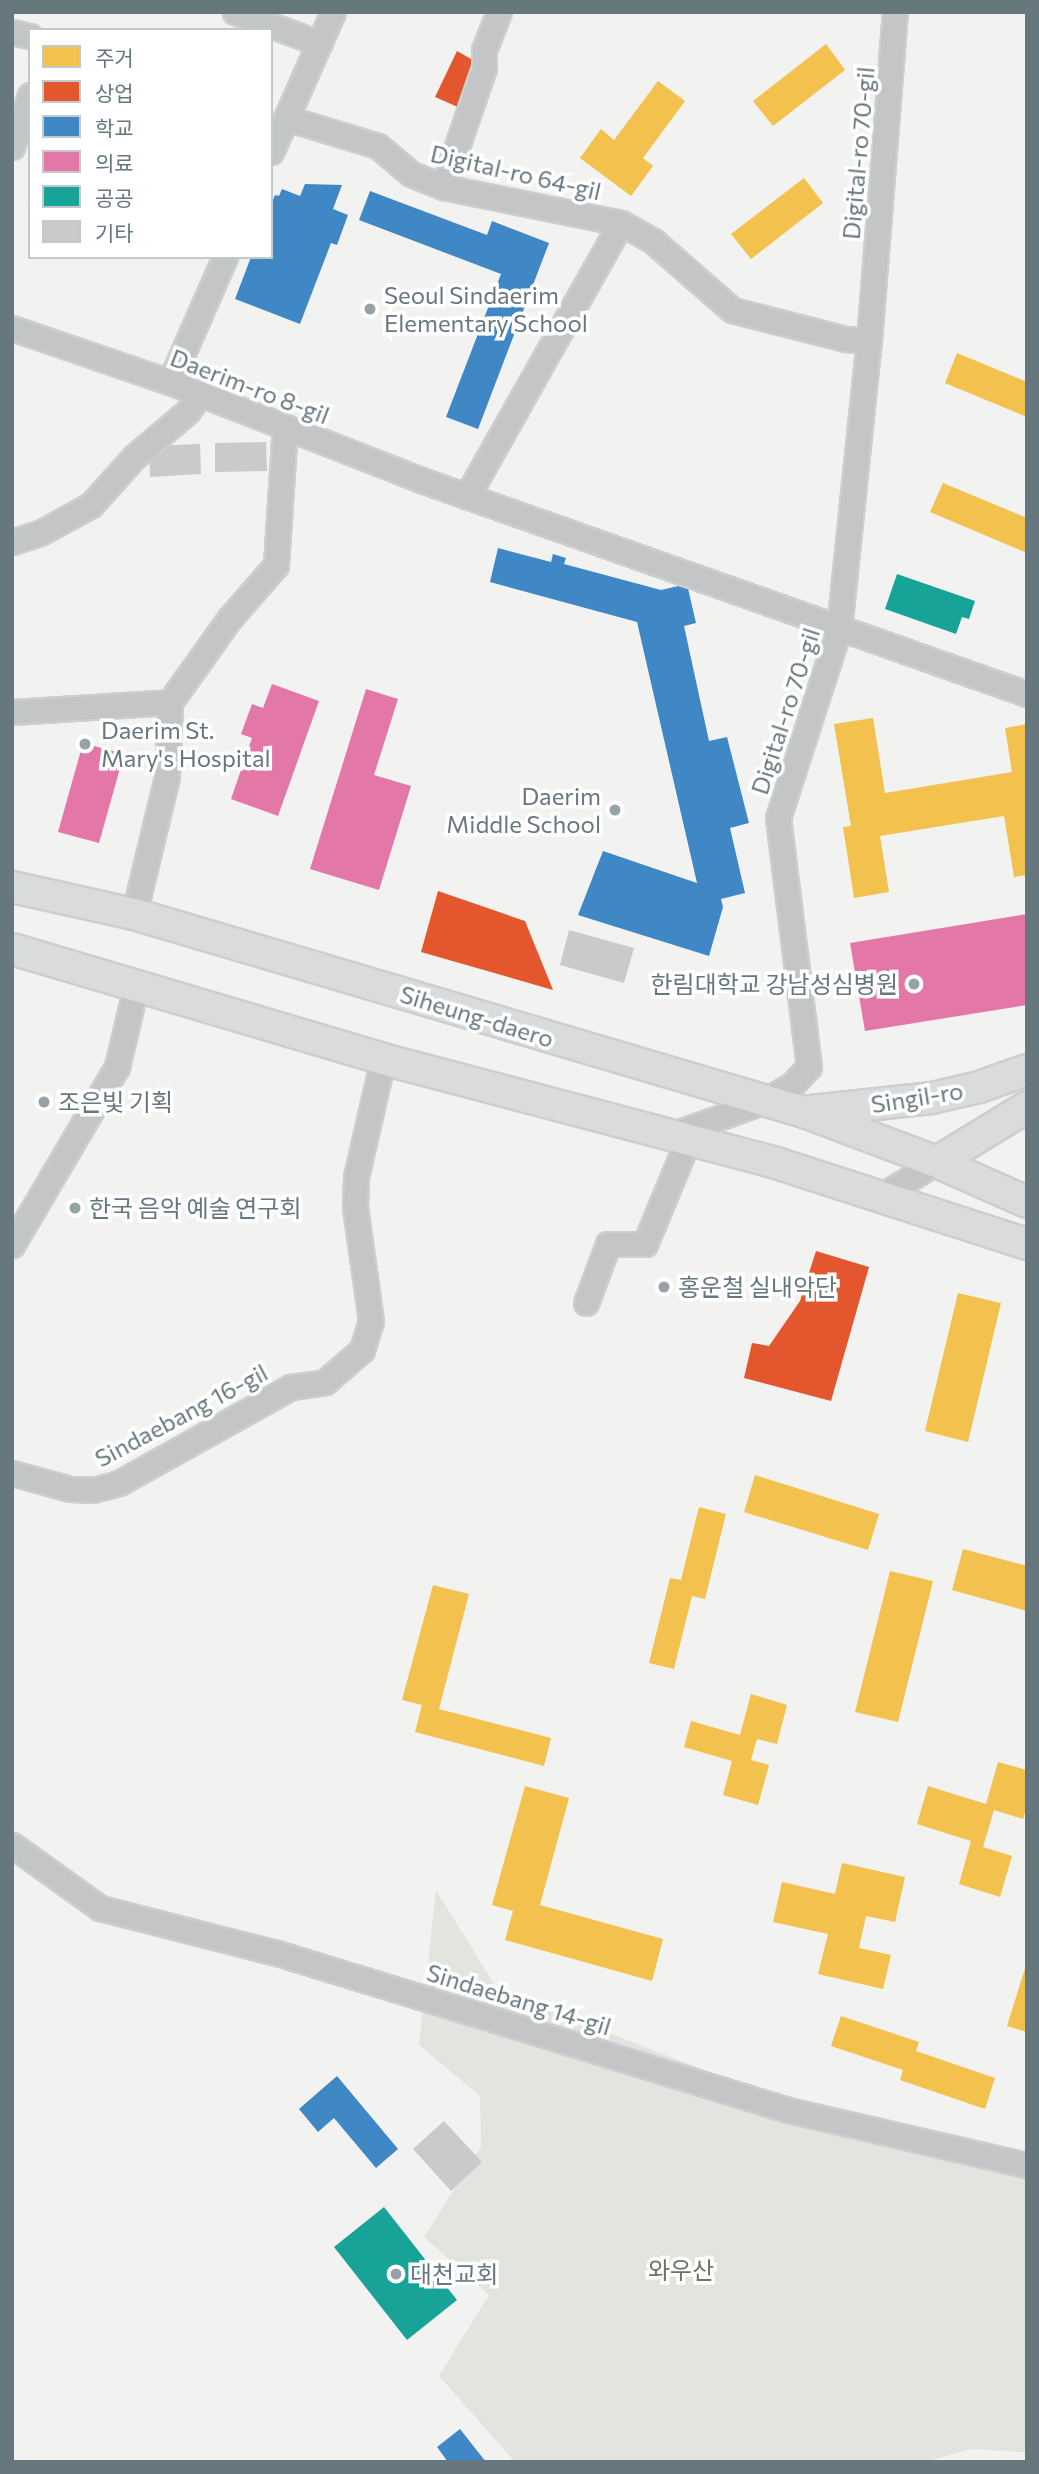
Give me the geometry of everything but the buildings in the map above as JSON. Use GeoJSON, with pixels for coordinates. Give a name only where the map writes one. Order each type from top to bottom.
{"type":"FeatureCollection","features":[{"type":"Feature","properties":{"kind":"main road","name":"Siheung-daero"},"geometry":{"type":"LineString","coordinates":[[12,887],[134,914],[804,1112],[937,1162],[1027,1202]]}},
{"type":"Feature","properties":{"kind":"main road"},"geometry":{"type":"LineString","coordinates":[[12,949],[383,1059],[776,1163],[1027,1244]]}},
{"type":"Feature","properties":{"kind":"main road","name":"Singil-ro"},"geometry":{"type":"LineString","coordinates":[[804,1112],[932,1098],[979,1087],[1027,1070]]}},
{"type":"Feature","properties":{"kind":"main road","name":"Singil-ro"},"geometry":{"type":"LineString","coordinates":[[937,1162],[1027,1107]]}},
{"type":"Feature","properties":{"kind":"street"},"geometry":{"type":"LineString","coordinates":[[235,12],[319,43]]}},
{"type":"Feature","properties":{"kind":"street"},"geometry":{"type":"LineString","coordinates":[[273,146],[280,123],[333,12]]}},
{"type":"Feature","properties":{"kind":"street"},"geometry":{"type":"LineString","coordinates":[[443,187],[484,68],[484,50],[499,12]]}},
{"type":"Feature","properties":{"kind":"street","name":"Digital-ro 70-gil"},"geometry":{"type":"LineString","coordinates":[[680,1137],[765,1101],[792,1086],[808,1067],[778,818],[839,629],[869,341],[895,12]]}},
{"type":"Feature","properties":{"kind":"street"},"geometry":{"type":"LineString","coordinates":[[12,147],[28,101]]}},
{"type":"Feature","properties":{"kind":"street","name":"Digital-ro 64-gil"},"geometry":{"type":"LineString","coordinates":[[280,123],[378,146],[411,174],[443,187],[621,223]]}},
{"type":"Feature","properties":{"kind":"street"},"geometry":{"type":"LineString","coordinates":[[467,496],[621,223],[653,241],[732,310],[846,339],[869,341]]}},
{"type":"Feature","properties":{"kind":"street"},"geometry":{"type":"LineString","coordinates":[[170,382],[224,259]]}},
{"type":"Feature","properties":{"kind":"street","name":"Daerim-ro 8-gil"},"geometry":{"type":"LineString","coordinates":[[12,328],[170,382],[467,496],[1027,694]]}},
{"type":"Feature","properties":{"kind":"street"},"geometry":{"type":"LineString","coordinates":[[12,542],[40,533],[91,505],[134,457],[187,412],[200,394]]}},
{"type":"Feature","properties":{"kind":"street"},"geometry":{"type":"LineString","coordinates":[[134,914],[167,776],[170,702],[230,618],[276,565],[285,427]]}},
{"type":"Feature","properties":{"kind":"street"},"geometry":{"type":"LineString","coordinates":[[12,712],[170,702]]}},
{"type":"Feature","properties":{"kind":"street"},"geometry":{"type":"LineString","coordinates":[[12,1245],[117,1067],[136,986]]}},
{"type":"Feature","properties":{"kind":"street","name":"Sindaebang 16-gil"},"geometry":{"type":"LineString","coordinates":[[12,1473],[70,1489],[93,1490],[119,1483],[291,1387],[324,1382],[362,1350],[371,1321],[355,1208],[356,1177],[383,1059]]}},
{"type":"Feature","properties":{"kind":"street"},"geometry":{"type":"LineString","coordinates":[[586,1303],[608,1244],[645,1244],[680,1137]]}},
{"type":"Feature","properties":{"kind":"street","name":"Singil-ro"},"geometry":{"type":"LineString","coordinates":[[881,1196],[937,1162]]}},
{"type":"Feature","properties":{"kind":"street","name":"Sindaebang 14-gil"},"geometry":{"type":"LineString","coordinates":[[12,1845],[100,1908],[288,1957],[788,2110],[1027,2165]]}},
{"type":"Feature","properties":{"kind":"green space","name":"와우산"},"geometry":{"type":"Polygon","coordinates":[[[436,1890],[497,1989],[796,2106],[1027,2155],[1027,2452],[970,2449],[926,2462],[515,2462],[439,2376],[489,2295],[424,2237],[481,2147],[480,2096],[419,2045],[436,1890]]]}},
{"type":"Feature","properties":{"kind":"place","name":"Seoul Sindaerim Elementary School"},"geometry":{"type":"Point","coordinates":[370,309]}},
{"type":"Feature","properties":{"kind":"place","name":"Daerim St. Mary's Hospital"},"geometry":{"type":"Point","coordinates":[85,744]}},
{"type":"Feature","properties":{"kind":"place","name":"Daerim Middle School"},"geometry":{"type":"Point","coordinates":[615,810]}},
{"type":"Feature","properties":{"kind":"place","name":"한림대학교 강남성심병원"},"geometry":{"type":"Point","coordinates":[914,984]}},
{"type":"Feature","properties":{"kind":"place","name":"조은빛 기획"},"geometry":{"type":"Point","coordinates":[44,1102]}},
{"type":"Feature","properties":{"kind":"place","name":"한국 음악 예술 연구회"},"geometry":{"type":"Point","coordinates":[75,1208]}},
{"type":"Feature","properties":{"kind":"place","name":"홍운철 실내악단"},"geometry":{"type":"Point","coordinates":[664,1287]}},
{"type":"Feature","properties":{"kind":"place","name":"대천교회"},"geometry":{"type":"Point","coordinates":[396,2274]}}]}
